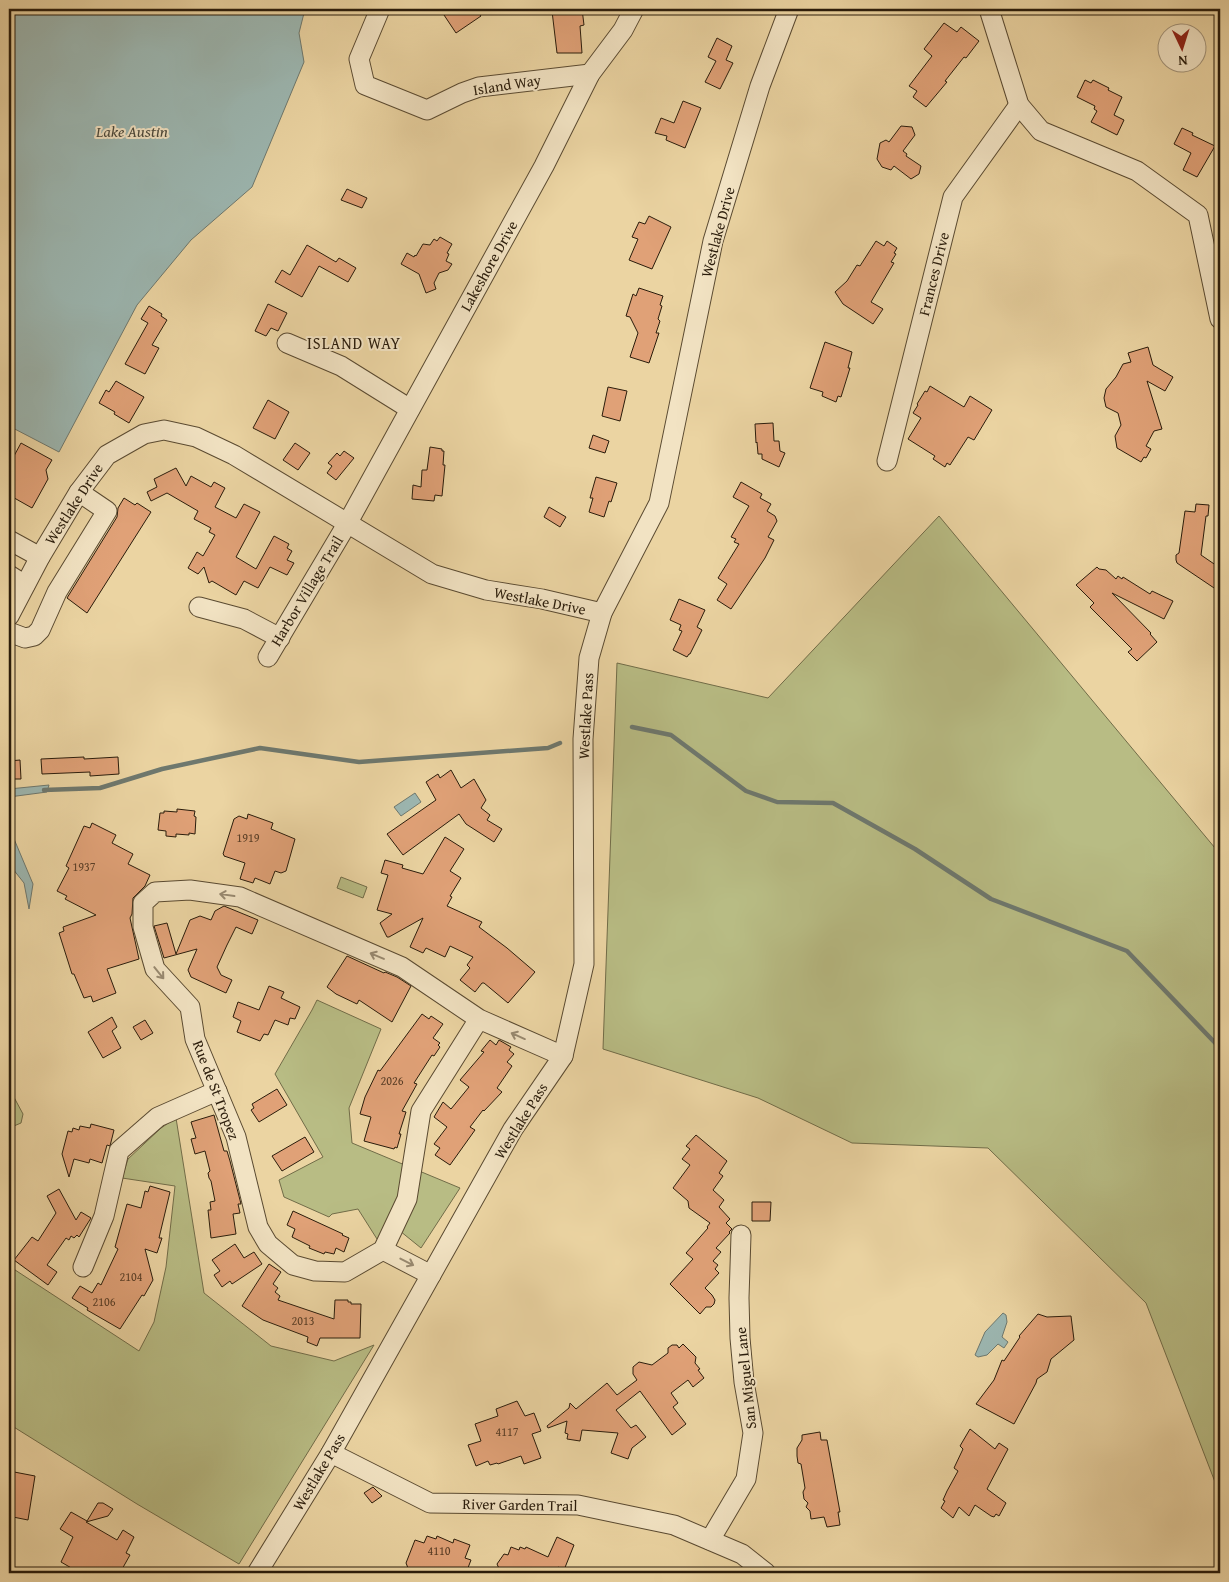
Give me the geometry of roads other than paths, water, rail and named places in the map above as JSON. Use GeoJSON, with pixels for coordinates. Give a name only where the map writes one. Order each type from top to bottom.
{"type":"FeatureCollection","features":[{"type":"Feature","properties":{"kind":"street","name":"Island Way"},"geometry":{"type":"LineString","coordinates":[[380,9],[359,59],[365,85],[427,110],[479,87],[590,74]]}},
{"type":"Feature","properties":{"kind":"street","name":"Lakeshore Drive"},"geometry":{"type":"LineString","coordinates":[[347,524],[544,166],[590,74],[623,30],[634,9]]}},
{"type":"Feature","properties":{"kind":"street","name":"Westlake Drive"},"geometry":{"type":"LineString","coordinates":[[9,616],[17,580],[40,557],[79,492],[106,455],[144,434],[164,430],[196,436],[234,455],[432,574],[486,590],[542,599],[602,613],[659,503],[713,241],[760,86],[789,9]]}},
{"type":"Feature","properties":{"kind":"street"},"geometry":{"type":"LineString","coordinates":[[989,9],[1019,105],[1041,131],[1138,171],[1198,215],[1220,319]]}},
{"type":"Feature","properties":{"kind":"street","name":"Frances Drive"},"geometry":{"type":"LineString","coordinates":[[887,461],[953,197],[1019,105]]}},
{"type":"Feature","properties":{"kind":"street"},"geometry":{"type":"LineString","coordinates":[[287,343],[341,366],[410,409]]}},
{"type":"Feature","properties":{"kind":"street"},"geometry":{"type":"LineString","coordinates":[[9,632],[25,638],[34,636],[40,630],[57,592],[108,511],[79,492]]}},
{"type":"Feature","properties":{"kind":"street","name":"Harbor Village Trail"},"geometry":{"type":"LineString","coordinates":[[268,658],[347,524]]}},
{"type":"Feature","properties":{"kind":"street"},"geometry":{"type":"LineString","coordinates":[[9,540],[40,557]]}},
{"type":"Feature","properties":{"kind":"street"},"geometry":{"type":"LineString","coordinates":[[199,607],[244,619],[280,638]]}},
{"type":"Feature","properties":{"kind":"street","name":"Westlake Pass"},"geometry":{"type":"LineString","coordinates":[[257,1573],[332,1453],[513,1129],[563,1056],[584,964],[583,739],[590,658],[602,613]]}},
{"type":"Feature","properties":{"kind":"street","name":"Rue de St Tropez"},"geometry":{"type":"LineString","coordinates":[[383,1250],[346,1272],[315,1271],[292,1266],[268,1244],[258,1226],[236,1136],[196,1039],[190,1007],[155,969],[142,927],[143,903],[155,892],[190,890],[240,897],[402,967],[479,1019],[563,1056]]}},
{"type":"Feature","properties":{"kind":"street"},"geometry":{"type":"LineString","coordinates":[[431,1275],[383,1250],[407,1199],[421,1111],[479,1019]]}},
{"type":"Feature","properties":{"kind":"street"},"geometry":{"type":"LineString","coordinates":[[82,1267],[104,1216],[119,1151],[158,1116],[217,1091]]}},
{"type":"Feature","properties":{"kind":"street","name":"San Miguel Lane"},"geometry":{"type":"LineString","coordinates":[[710,1540],[746,1479],[753,1433],[744,1382],[740,1338],[741,1235]]}},
{"type":"Feature","properties":{"kind":"street","name":"River Garden Trail"},"geometry":{"type":"LineString","coordinates":[[332,1453],[430,1503],[578,1505],[674,1525],[742,1554],[766,1573]]}},
{"type":"Feature","properties":{"kind":"water","name":"Lake Austin"},"geometry":{"type":"Polygon","coordinates":[[[9,9],[305,9],[299,33],[304,62],[252,187],[191,240],[137,305],[59,452],[9,426],[9,9]]]}},
{"type":"Feature","properties":{"kind":"water"},"geometry":{"type":"Polygon","coordinates":[[[49,785],[47,792],[9,797],[9,789],[49,785]]]}},
{"type":"Feature","properties":{"kind":"water"},"geometry":{"type":"Polygon","coordinates":[[[415,793],[421,802],[401,816],[394,807],[415,793]]]}},
{"type":"Feature","properties":{"kind":"water"},"geometry":{"type":"Polygon","coordinates":[[[9,827],[33,884],[29,909],[24,883],[9,864],[9,827]]]}},
{"type":"Feature","properties":{"kind":"water"},"geometry":{"type":"Polygon","coordinates":[[[1003,1313],[1006,1315],[1007,1322],[1002,1337],[1008,1342],[1004,1348],[998,1344],[987,1355],[978,1357],[975,1355],[985,1332],[1003,1313]]]}},
{"type":"Feature","properties":{"kind":"waterway"},"geometry":{"type":"LineString","coordinates":[[632,727],[671,735],[746,791],[777,802],[833,803],[915,849],[991,899],[1127,951],[1220,1048]]}},
{"type":"Feature","properties":{"kind":"waterway"},"geometry":{"type":"LineString","coordinates":[[44,790],[100,788],[162,769],[260,748],[359,762],[548,748],[560,743]]}},
{"type":"Feature","properties":{"kind":"district","name":"ISLAND WAY"},"geometry":{"type":"Point","coordinates":[354,343]}}]}
